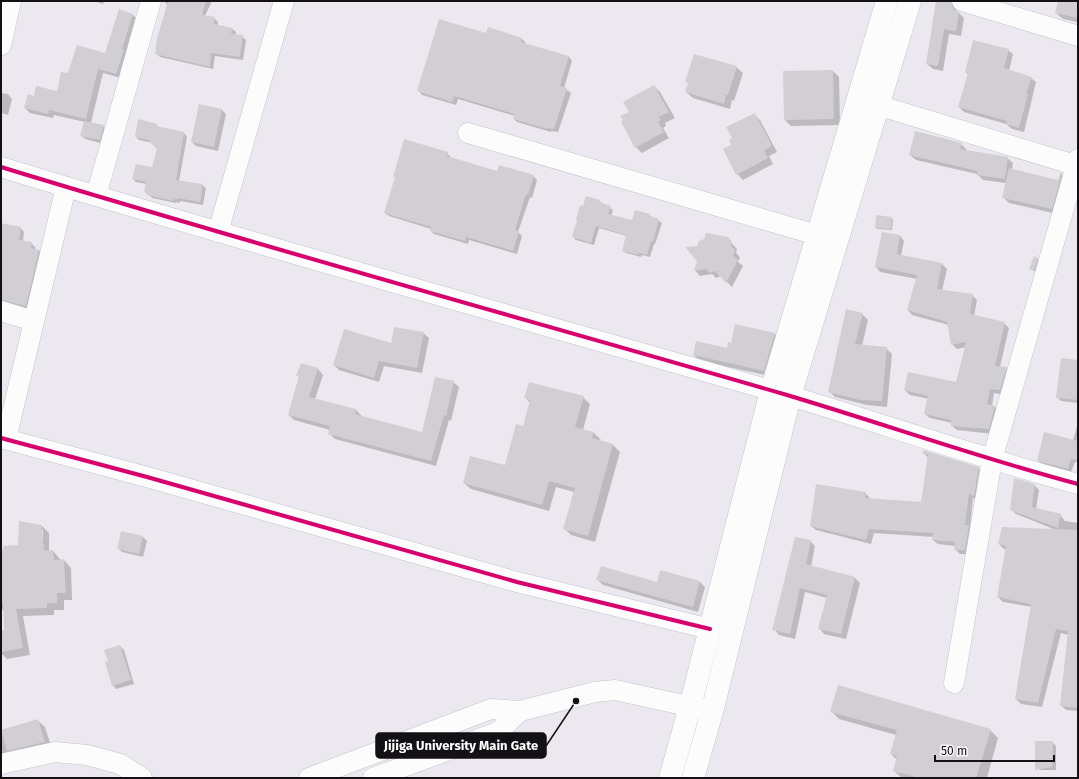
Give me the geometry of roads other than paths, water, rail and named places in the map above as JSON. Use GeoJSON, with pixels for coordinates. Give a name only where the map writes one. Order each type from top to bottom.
{"type":"FeatureCollection","features":[{"type":"Feature","properties":{"kind":"main road"},"geometry":{"type":"LineString","coordinates":[[693,778],[712,712],[817,235],[887,1]]}},
{"type":"Feature","properties":{"kind":"main road"},"geometry":{"type":"LineString","coordinates":[[670,778],[710,629],[781,393],[878,106],[910,1]]}},
{"type":"Feature","properties":{"kind":"street"},"geometry":{"type":"LineString","coordinates":[[1,45],[12,1]]}},
{"type":"Feature","properties":{"kind":"street"},"geometry":{"type":"LineString","coordinates":[[96,196],[151,1]]}},
{"type":"Feature","properties":{"kind":"street"},"geometry":{"type":"LineString","coordinates":[[218,232],[284,1]]}},
{"type":"Feature","properties":{"kind":"street"},"geometry":{"type":"LineString","coordinates":[[962,1],[1078,36]]}},
{"type":"Feature","properties":{"kind":"street"},"geometry":{"type":"LineString","coordinates":[[857,99],[1077,164],[992,460],[954,683]]}},
{"type":"Feature","properties":{"kind":"street"},"geometry":{"type":"LineString","coordinates":[[468,133],[817,235]]}},
{"type":"Feature","properties":{"kind":"street"},"geometry":{"type":"LineString","coordinates":[[1,167],[218,232],[781,393],[992,460],[1078,484]]}},
{"type":"Feature","properties":{"kind":"street"},"geometry":{"type":"LineString","coordinates":[[66,187],[4,439],[517,582],[710,629]]}},
{"type":"Feature","properties":{"kind":"street"},"geometry":{"type":"LineString","coordinates":[[1,311],[34,320]]}},
{"type":"Feature","properties":{"kind":"street"},"geometry":{"type":"LineString","coordinates":[[309,778],[491,709],[520,711],[595,692],[615,690],[712,712]]}},
{"type":"Feature","properties":{"kind":"street"},"geometry":{"type":"LineString","coordinates":[[373,778],[498,732],[520,711]]}},
{"type":"Feature","properties":{"kind":"street"},"geometry":{"type":"LineString","coordinates":[[1,764],[55,752],[87,755],[120,764],[142,778]]}},
{"type":"Feature","properties":{"kind":"place","name":"Jijiga University Main Gate"},"geometry":{"type":"Point","coordinates":[576,701]}}]}
